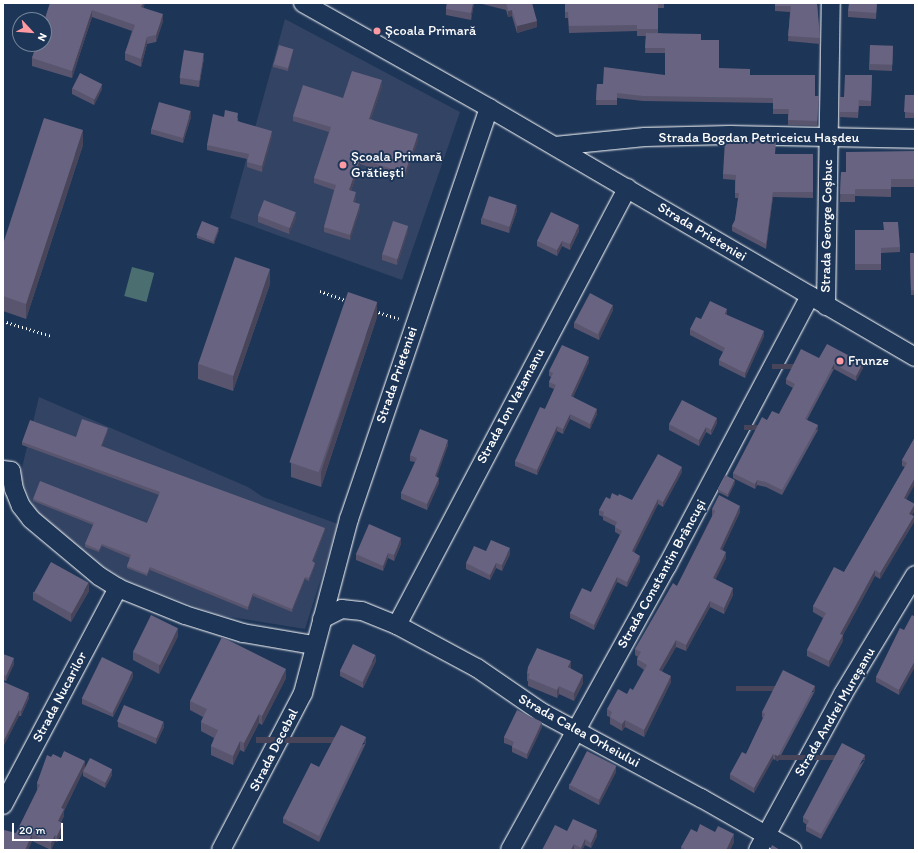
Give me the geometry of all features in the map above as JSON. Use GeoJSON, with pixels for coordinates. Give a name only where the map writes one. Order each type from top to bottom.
{"type":"FeatureCollection","features":[{"type":"Feature","properties":{"kind":"street","name":"Strada Prieteniei"},"geometry":{"type":"LineString","coordinates":[[303,3],[555,146],[826,306],[907,347],[915,357]]}},
{"type":"Feature","properties":{"kind":"street","name":"Strada George Coșbuc"},"geometry":{"type":"LineString","coordinates":[[826,306],[831,3]]}},
{"type":"Feature","properties":{"kind":"street","name":"Strada Prieteniei"},"geometry":{"type":"LineString","coordinates":[[314,645],[349,519],[414,324],[489,108]]}},
{"type":"Feature","properties":{"kind":"street","name":"Strada Bogdan Petriceicu Hașdeu"},"geometry":{"type":"LineString","coordinates":[[555,146],[645,137],[730,135],[915,139]]}},
{"type":"Feature","properties":{"kind":"street","name":"Strada Ion Vatamanu"},"geometry":{"type":"LineString","coordinates":[[397,625],[627,188]]}},
{"type":"Feature","properties":{"kind":"street","name":"Strada Constantin Brâncuși"},"geometry":{"type":"LineString","coordinates":[[510,850],[575,729],[667,566],[810,296]]}},
{"type":"Feature","properties":{"kind":"street"},"geometry":{"type":"LineString","coordinates":[[7,471],[21,506],[31,519],[99,576],[118,588],[185,615],[223,627],[280,640],[314,645]]}},
{"type":"Feature","properties":{"kind":"street","name":"Strada Andrei Mureșanu"},"geometry":{"type":"LineString","coordinates":[[758,850],[843,694],[915,575]]}},
{"type":"Feature","properties":{"kind":"street","name":"Strada Nucarilor"},"geometry":{"type":"LineString","coordinates":[[3,805],[118,588]]}},
{"type":"Feature","properties":{"kind":"street","name":"Strada Calea Orheiului"},"geometry":{"type":"LineString","coordinates":[[322,619],[342,609],[362,611],[397,625],[477,668],[503,684],[519,699],[766,834],[792,850]]}},
{"type":"Feature","properties":{"kind":"street","name":"Strada Decebal"},"geometry":{"type":"LineString","coordinates":[[221,850],[303,693],[314,645]]}},
{"type":"Feature","properties":{"kind":"path"},"geometry":{"type":"LineString","coordinates":[[320,291],[354,303]]}},
{"type":"Feature","properties":{"kind":"path"},"geometry":{"type":"LineString","coordinates":[[369,309],[414,324]]}},
{"type":"Feature","properties":{"kind":"path"},"geometry":{"type":"LineString","coordinates":[[3,321],[51,336]]}},
{"type":"Feature","properties":{"kind":"shaded area","name":"Școala Primară Grătiești"},"geometry":{"type":"Polygon","coordinates":[[[285,19],[460,112],[402,280],[230,218],[285,19]]]}},
{"type":"Feature","properties":{"kind":"shaded area"},"geometry":{"type":"Polygon","coordinates":[[[39,397],[248,487],[263,497],[338,524],[305,629],[218,615],[127,581],[90,559],[39,518],[20,476],[39,397]]]}},
{"type":"Feature","properties":{"kind":"green space"},"geometry":{"type":"Polygon","coordinates":[[[132,267],[154,273],[146,302],[124,296],[132,267]]]}},
{"type":"Feature","properties":{"kind":"building"},"geometry":{"type":"Polygon","coordinates":[[[50,3],[143,3],[141,7],[163,14],[156,35],[147,37],[141,59],[125,53],[135,25],[92,10],[72,71],[32,58],[34,52],[52,52],[52,12],[47,12],[50,3]]]}},
{"type":"Feature","properties":{"kind":"building"},"geometry":{"type":"Polygon","coordinates":[[[447,3],[473,3],[471,13],[446,9],[447,3]]]}},
{"type":"Feature","properties":{"kind":"building"},"geometry":{"type":"Polygon","coordinates":[[[506,3],[532,3],[537,21],[517,26],[512,10],[508,11],[506,3]]]}},
{"type":"Feature","properties":{"kind":"building"},"geometry":{"type":"Polygon","coordinates":[[[565,3],[658,3],[658,29],[637,29],[637,25],[569,26],[568,12],[565,12],[565,3]]]}},
{"type":"Feature","properties":{"kind":"building"},"geometry":{"type":"Polygon","coordinates":[[[775,3],[817,3],[820,38],[788,36],[791,6],[775,6],[775,3]]]}},
{"type":"Feature","properties":{"kind":"building"},"geometry":{"type":"Polygon","coordinates":[[[849,3],[877,3],[876,13],[848,11],[849,3]]]}},
{"type":"Feature","properties":{"kind":"building"},"geometry":{"type":"Polygon","coordinates":[[[646,33],[701,34],[701,40],[719,40],[719,68],[750,69],[750,75],[815,75],[815,96],[819,96],[817,121],[788,120],[789,109],[773,109],[773,98],[643,96],[617,93],[617,100],[596,100],[597,84],[603,84],[604,67],[665,75],[665,48],[645,48],[646,33]]]}},
{"type":"Feature","properties":{"kind":"building"},"geometry":{"type":"Polygon","coordinates":[[[279,45],[293,49],[288,68],[273,64],[279,45]]]}},
{"type":"Feature","properties":{"kind":"building"},"geometry":{"type":"Polygon","coordinates":[[[870,45],[893,46],[892,65],[869,64],[870,45]]]}},
{"type":"Feature","properties":{"kind":"building"},"geometry":{"type":"Polygon","coordinates":[[[184,50],[204,53],[199,81],[180,78],[184,50]]]}},
{"type":"Feature","properties":{"kind":"building"},"geometry":{"type":"Polygon","coordinates":[[[352,71],[382,80],[369,119],[418,134],[405,173],[360,159],[349,190],[356,192],[353,202],[360,204],[350,235],[324,227],[336,185],[314,178],[331,127],[293,116],[303,85],[343,98],[352,71]]]}},
{"type":"Feature","properties":{"kind":"building"},"geometry":{"type":"Polygon","coordinates":[[[80,73],[102,84],[95,99],[72,88],[80,73]]]}},
{"type":"Feature","properties":{"kind":"building"},"geometry":{"type":"Polygon","coordinates":[[[845,75],[872,75],[871,101],[859,100],[858,112],[840,112],[840,97],[844,97],[845,75]]]}},
{"type":"Feature","properties":{"kind":"building"},"geometry":{"type":"Polygon","coordinates":[[[905,95],[915,95],[915,113],[904,112],[905,95]]]}},
{"type":"Feature","properties":{"kind":"building"},"geometry":{"type":"Polygon","coordinates":[[[159,102],[191,111],[183,138],[151,129],[159,102]]]}},
{"type":"Feature","properties":{"kind":"building"},"geometry":{"type":"Polygon","coordinates":[[[225,110],[238,113],[237,121],[272,131],[262,166],[247,162],[249,154],[207,145],[213,114],[224,117],[225,110]]]}},
{"type":"Feature","properties":{"kind":"building"},"geometry":{"type":"Polygon","coordinates":[[[44,118],[83,130],[26,304],[3,296],[3,244],[44,118]]]}},
{"type":"Feature","properties":{"kind":"building"},"geometry":{"type":"Polygon","coordinates":[[[725,140],[776,141],[775,154],[813,154],[813,192],[773,192],[766,244],[732,226],[735,220],[739,193],[735,193],[736,175],[723,174],[725,140]]]}},
{"type":"Feature","properties":{"kind":"building"},"geometry":{"type":"Polygon","coordinates":[[[915,151],[915,179],[891,179],[891,189],[855,189],[855,194],[840,194],[841,172],[846,172],[846,152],[915,151]]]}},
{"type":"Feature","properties":{"kind":"building"},"geometry":{"type":"Polygon","coordinates":[[[489,196],[517,205],[509,227],[482,218],[489,196]]]}},
{"type":"Feature","properties":{"kind":"building"},"geometry":{"type":"Polygon","coordinates":[[[264,200],[296,212],[290,228],[258,216],[264,200]]]}},
{"type":"Feature","properties":{"kind":"building"},"geometry":{"type":"Polygon","coordinates":[[[551,212],[579,225],[570,244],[562,241],[557,250],[537,241],[551,212]]]}},
{"type":"Feature","properties":{"kind":"building"},"geometry":{"type":"Polygon","coordinates":[[[202,221],[219,228],[213,242],[196,235],[202,221]]]}},
{"type":"Feature","properties":{"kind":"building"},"geometry":{"type":"Polygon","coordinates":[[[393,221],[408,226],[397,259],[382,254],[393,221]]]}},
{"type":"Feature","properties":{"kind":"building"},"geometry":{"type":"Polygon","coordinates":[[[883,222],[898,222],[900,247],[881,248],[881,264],[855,264],[855,230],[884,230],[883,222]]]}},
{"type":"Feature","properties":{"kind":"building"},"geometry":{"type":"Polygon","coordinates":[[[910,253],[915,253],[915,290],[911,290],[910,253]]]}},
{"type":"Feature","properties":{"kind":"building"},"geometry":{"type":"Polygon","coordinates":[[[235,257],[270,269],[233,376],[198,364],[235,257]]]}},
{"type":"Feature","properties":{"kind":"building"},"geometry":{"type":"Polygon","coordinates":[[[348,292],[377,302],[319,472],[289,462],[348,292]]]}},
{"type":"Feature","properties":{"kind":"building"},"geometry":{"type":"Polygon","coordinates":[[[590,293],[613,305],[597,334],[575,322],[590,293]]]}},
{"type":"Feature","properties":{"kind":"building"},"geometry":{"type":"Polygon","coordinates":[[[710,301],[727,309],[725,314],[764,331],[745,373],[719,360],[725,348],[690,329],[696,317],[701,319],[710,301]]]}},
{"type":"Feature","properties":{"kind":"building"},"geometry":{"type":"Polygon","coordinates":[[[827,344],[863,363],[856,376],[834,364],[805,419],[818,425],[782,490],[766,482],[757,480],[755,484],[733,473],[762,417],[767,420],[772,411],[779,414],[795,384],[786,379],[801,349],[819,358],[827,344]]]}},
{"type":"Feature","properties":{"kind":"building"},"geometry":{"type":"Polygon","coordinates":[[[562,345],[589,357],[571,396],[597,409],[590,424],[570,414],[563,429],[557,426],[537,470],[515,461],[540,407],[545,409],[556,385],[549,382],[553,373],[549,371],[562,345]]]}},
{"type":"Feature","properties":{"kind":"building"},"geometry":{"type":"Polygon","coordinates":[[[682,400],[717,418],[711,430],[706,427],[699,440],[669,424],[682,400]]]}},
{"type":"Feature","properties":{"kind":"building"},"geometry":{"type":"Polygon","coordinates":[[[82,419],[108,428],[101,446],[325,528],[312,561],[315,563],[309,578],[305,577],[292,609],[253,593],[248,607],[150,567],[147,574],[127,566],[131,555],[102,544],[99,550],[85,544],[94,523],[33,499],[40,481],[147,523],[160,492],[22,442],[30,420],[76,437],[82,419]]]}},
{"type":"Feature","properties":{"kind":"building"},"geometry":{"type":"Polygon","coordinates":[[[420,429],[448,440],[435,476],[439,478],[427,504],[401,493],[417,458],[410,455],[420,429]]]}},
{"type":"Feature","properties":{"kind":"building"},"geometry":{"type":"Polygon","coordinates":[[[915,437],[915,478],[904,498],[915,504],[909,514],[914,516],[880,573],[875,570],[840,634],[843,635],[829,661],[807,650],[826,613],[813,606],[834,567],[844,572],[907,463],[902,460],[915,437]]]}},
{"type":"Feature","properties":{"kind":"building"},"geometry":{"type":"Polygon","coordinates":[[[658,454],[682,467],[663,502],[658,499],[632,551],[640,556],[627,582],[617,577],[594,625],[570,613],[582,588],[591,592],[622,531],[615,527],[617,522],[603,515],[604,512],[599,510],[606,497],[610,499],[612,493],[618,496],[619,494],[632,500],[658,454]]]}},
{"type":"Feature","properties":{"kind":"building"},"geometry":{"type":"Polygon","coordinates":[[[725,475],[735,480],[728,494],[718,489],[725,475]]]}},
{"type":"Feature","properties":{"kind":"building"},"geometry":{"type":"Polygon","coordinates":[[[719,495],[740,506],[720,549],[726,552],[713,578],[733,588],[724,608],[710,601],[686,645],[676,640],[659,670],[671,676],[644,730],[625,720],[622,724],[610,717],[612,712],[607,709],[618,689],[627,694],[630,688],[633,690],[647,665],[637,659],[641,652],[635,649],[673,583],[677,586],[715,511],[712,509],[719,495]]]}},
{"type":"Feature","properties":{"kind":"building"},"geometry":{"type":"Polygon","coordinates":[[[369,524],[401,538],[394,555],[388,553],[383,566],[356,554],[369,524]]]}},
{"type":"Feature","properties":{"kind":"building"},"geometry":{"type":"Polygon","coordinates":[[[491,540],[510,548],[502,565],[496,563],[490,575],[466,563],[474,546],[486,551],[491,540]]]}},
{"type":"Feature","properties":{"kind":"building"},"geometry":{"type":"Polygon","coordinates":[[[51,562],[89,583],[72,613],[34,593],[51,562]]]}},
{"type":"Feature","properties":{"kind":"building"},"geometry":{"type":"Polygon","coordinates":[[[151,615],[178,628],[160,665],[133,652],[151,615]]]}},
{"type":"Feature","properties":{"kind":"building"},"geometry":{"type":"Polygon","coordinates":[[[912,615],[915,617],[915,661],[899,690],[876,677],[900,628],[904,630],[912,615]]]}},
{"type":"Feature","properties":{"kind":"building"},"geometry":{"type":"Polygon","coordinates":[[[222,637],[286,669],[262,716],[259,714],[244,743],[240,741],[233,756],[211,746],[218,730],[201,722],[207,709],[190,701],[222,637]]]}},
{"type":"Feature","properties":{"kind":"building"},"geometry":{"type":"Polygon","coordinates":[[[353,644],[375,655],[362,682],[340,671],[353,644]]]}},
{"type":"Feature","properties":{"kind":"building"},"geometry":{"type":"Polygon","coordinates":[[[537,648],[571,661],[568,667],[583,675],[574,693],[559,686],[557,690],[528,678],[530,674],[527,673],[528,667],[537,648]]]}},
{"type":"Feature","properties":{"kind":"building"},"geometry":{"type":"Polygon","coordinates":[[[3,654],[14,658],[6,676],[3,674],[3,654]]]}},
{"type":"Feature","properties":{"kind":"building"},"geometry":{"type":"Polygon","coordinates":[[[102,657],[133,672],[112,713],[82,698],[102,657]]]}},
{"type":"Feature","properties":{"kind":"building"},"geometry":{"type":"Polygon","coordinates":[[[783,670],[815,686],[778,756],[773,754],[754,788],[730,774],[742,752],[746,754],[765,714],[762,712],[783,670]]]}},
{"type":"Feature","properties":{"kind":"building"},"geometry":{"type":"Polygon","coordinates":[[[4,682],[29,693],[21,711],[19,710],[3,742],[3,684],[4,682]]]}},
{"type":"Feature","properties":{"kind":"building"},"geometry":{"type":"Polygon","coordinates":[[[124,705],[164,722],[157,738],[117,722],[124,705]]]}},
{"type":"Feature","properties":{"kind":"building"},"geometry":{"type":"Polygon","coordinates":[[[517,710],[542,722],[527,754],[512,747],[514,742],[504,737],[517,710]]]}},
{"type":"Feature","properties":{"kind":"building"},"geometry":{"type":"Polygon","coordinates":[[[341,725],[366,737],[319,836],[283,818],[311,763],[319,767],[341,725]]]}},
{"type":"Feature","properties":{"kind":"building"},"geometry":{"type":"Polygon","coordinates":[[[842,743],[865,755],[821,834],[806,826],[809,821],[803,817],[842,743]]]}},
{"type":"Feature","properties":{"kind":"building"},"geometry":{"type":"Polygon","coordinates":[[[64,751],[85,761],[61,808],[64,809],[58,821],[63,823],[57,836],[55,835],[51,843],[32,834],[25,850],[3,850],[4,830],[16,833],[40,785],[37,783],[47,755],[51,757],[53,754],[61,758],[64,751]]]}},
{"type":"Feature","properties":{"kind":"building"},"geometry":{"type":"Polygon","coordinates":[[[587,751],[616,766],[599,800],[570,785],[587,751]]]}},
{"type":"Feature","properties":{"kind":"building"},"geometry":{"type":"Polygon","coordinates":[[[90,758],[112,769],[105,783],[83,771],[90,758]]]}},
{"type":"Feature","properties":{"kind":"building"},"geometry":{"type":"Polygon","coordinates":[[[573,819],[597,830],[591,843],[585,839],[581,848],[574,844],[571,850],[542,850],[555,825],[567,831],[573,819]]]}},
{"type":"Feature","properties":{"kind":"building"},"geometry":{"type":"Polygon","coordinates":[[[700,824],[715,832],[718,826],[734,834],[726,850],[686,850],[681,847],[691,829],[697,832],[700,824]]]}},
{"type":"Feature","properties":{"kind":"building"},"geometry":{"type":"Polygon","coordinates":[[[772,845],[780,850],[770,850],[772,845]]]}},
{"type":"Feature","properties":{"kind":"place","name":"Școala Primară"},"geometry":{"type":"Point","coordinates":[377,31]}},
{"type":"Feature","properties":{"kind":"place","name":"Școala Primară Grătiești"},"geometry":{"type":"Point","coordinates":[343,165]}},
{"type":"Feature","properties":{"kind":"place","name":"Frunze"},"geometry":{"type":"Point","coordinates":[840,361]}}]}
